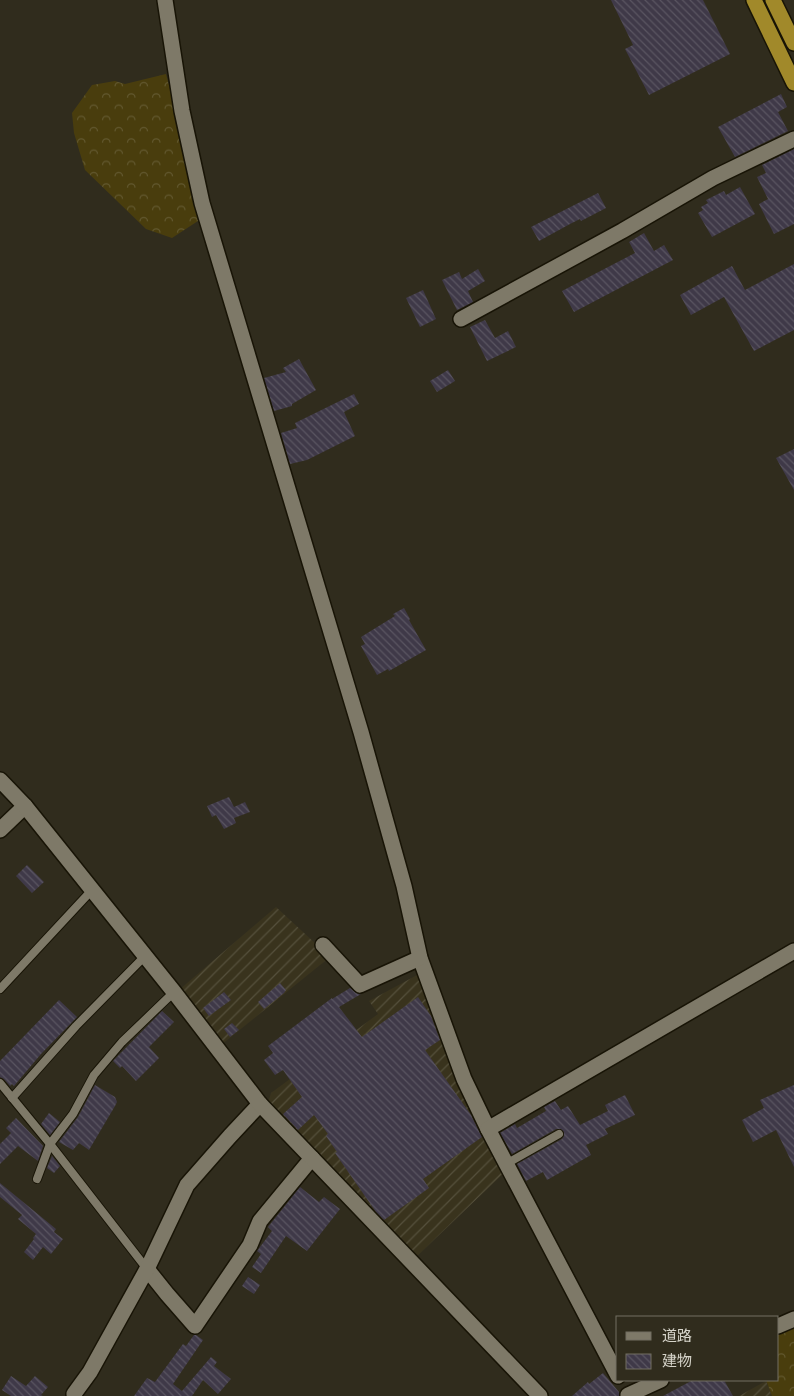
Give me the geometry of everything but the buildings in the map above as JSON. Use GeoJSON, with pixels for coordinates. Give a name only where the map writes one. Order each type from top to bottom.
{"type":"FeatureCollection","features":[{"type":"Feature","properties":{"kind":"highway"},"geometry":{"type":"LineString","coordinates":[[754,0],[794,83]]}},
{"type":"Feature","properties":{"kind":"highway"},"geometry":{"type":"LineString","coordinates":[[773,0],[794,43]]}},
{"type":"Feature","properties":{"kind":"street"},"geometry":{"type":"LineString","coordinates":[[164,0],[182,110],[202,203],[361,732],[404,886],[420,958],[464,1078],[488,1129],[616,1372]]}},
{"type":"Feature","properties":{"kind":"street"},"geometry":{"type":"LineString","coordinates":[[461,319],[622,231],[713,178],[794,139]]}},
{"type":"Feature","properties":{"kind":"street"},"geometry":{"type":"LineString","coordinates":[[0,780],[25,806],[174,992],[260,1104],[413,1266],[540,1396]]}},
{"type":"Feature","properties":{"kind":"street"},"geometry":{"type":"LineString","coordinates":[[0,830],[25,806]]}},
{"type":"Feature","properties":{"kind":"street"},"geometry":{"type":"LineString","coordinates":[[323,945],[360,985],[420,958]]}},
{"type":"Feature","properties":{"kind":"street"},"geometry":{"type":"LineString","coordinates":[[488,1129],[794,951]]}},
{"type":"Feature","properties":{"kind":"street"},"geometry":{"type":"LineString","coordinates":[[74,1394],[90,1372],[147,1269],[187,1185],[260,1104]]}},
{"type":"Feature","properties":{"kind":"street"},"geometry":{"type":"LineString","coordinates":[[147,1269],[194,1326],[250,1245],[260,1221],[312,1158]]}},
{"type":"Feature","properties":{"kind":"street"},"geometry":{"type":"LineString","coordinates":[[779,1326],[794,1319]]}},
{"type":"Feature","properties":{"kind":"street"},"geometry":{"type":"LineString","coordinates":[[621,1381],[628,1395],[659,1381]]}},
{"type":"Feature","properties":{"kind":"lane"},"geometry":{"type":"LineString","coordinates":[[0,988],[92,890]]}},
{"type":"Feature","properties":{"kind":"lane"},"geometry":{"type":"LineString","coordinates":[[12,1098],[76,1026],[145,956]]}},
{"type":"Feature","properties":{"kind":"lane"},"geometry":{"type":"LineString","coordinates":[[37,1179],[50,1144],[73,1114],[94,1075],[122,1042],[174,992]]}},
{"type":"Feature","properties":{"kind":"lane"},"geometry":{"type":"LineString","coordinates":[[0,1083],[147,1269]]}},
{"type":"Feature","properties":{"kind":"lane"},"geometry":{"type":"LineString","coordinates":[[506,1164],[559,1134]]}},
{"type":"Feature","properties":{"kind":"shaded area"},"geometry":{"type":"Polygon","coordinates":[[[276,907],[330,957],[221,1045],[179,990],[276,907]]]}},
{"type":"Feature","properties":{"kind":"shaded area"},"geometry":{"type":"Polygon","coordinates":[[[419,974],[506,1171],[415,1258],[268,1103],[271,1093],[378,1014],[369,1001],[419,974]]]}},
{"type":"Feature","properties":{"kind":"shaded area"},"geometry":{"type":"Polygon","coordinates":[[[766,1381],[772,1396],[739,1396],[766,1381]]]}},
{"type":"Feature","properties":{"kind":"green space"},"geometry":{"type":"Polygon","coordinates":[[[166,74],[177,116],[198,221],[172,238],[146,229],[85,170],[74,133],[72,113],[92,85],[115,81],[125,84],[166,74]]]}},
{"type":"Feature","properties":{"kind":"green space"},"geometry":{"type":"Polygon","coordinates":[[[794,1328],[794,1396],[772,1396],[766,1381],[779,1381],[779,1334],[794,1328]]]}}]}
